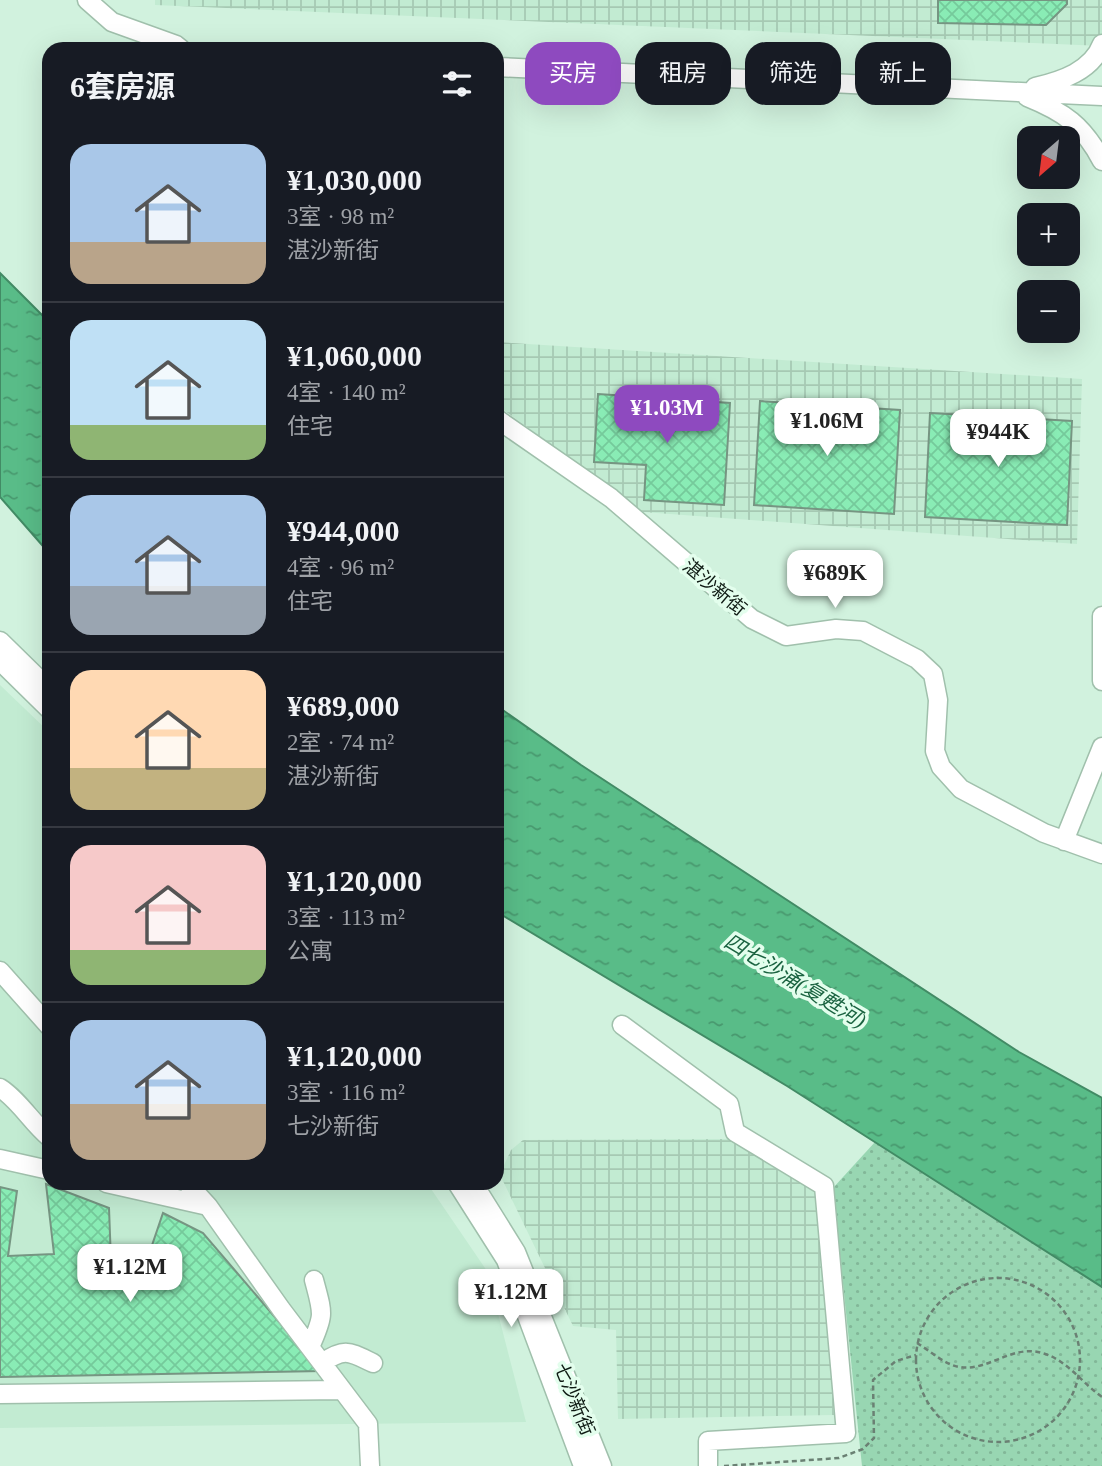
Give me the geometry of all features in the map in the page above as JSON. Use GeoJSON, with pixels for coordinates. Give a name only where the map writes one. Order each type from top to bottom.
{"type":"FeatureCollection","features":[{"type":"Feature","properties":{"kind":"street"},"geometry":{"type":"LineString","coordinates":[[87,0],[112,22],[168,42]]}},
{"type":"Feature","properties":{"kind":"street"},"geometry":{"type":"LineString","coordinates":[[1014,91],[1054,83],[1078,73],[1098,54],[1102,44]]}},
{"type":"Feature","properties":{"kind":"street"},"geometry":{"type":"LineString","coordinates":[[504,67],[1102,96]]}},
{"type":"Feature","properties":{"kind":"street"},"geometry":{"type":"LineString","coordinates":[[1014,91],[1071,118],[1088,136],[1102,161]]}},
{"type":"Feature","properties":{"kind":"street","name":"湛沙新街"},"geometry":{"type":"LineString","coordinates":[[504,424],[611,498],[752,619],[786,636],[836,629],[863,632],[917,659],[933,674],[939,700],[935,751],[942,767],[961,789],[1022,823],[1102,854]]}},
{"type":"Feature","properties":{"kind":"street"},"geometry":{"type":"LineString","coordinates":[[1102,616],[1102,681]]}},
{"type":"Feature","properties":{"kind":"street"},"geometry":{"type":"LineString","coordinates":[[0,641],[42,681]]}},
{"type":"Feature","properties":{"kind":"street"},"geometry":{"type":"LineString","coordinates":[[0,661],[42,702]]}},
{"type":"Feature","properties":{"kind":"street"},"geometry":{"type":"LineString","coordinates":[[1064,841],[1102,747]]}},
{"type":"Feature","properties":{"kind":"street"},"geometry":{"type":"LineString","coordinates":[[0,971],[42,1018]]}},
{"type":"Feature","properties":{"kind":"street"},"geometry":{"type":"LineString","coordinates":[[622,1025],[729,1104],[735,1132],[824,1186],[846,1433],[708,1441],[708,1466]]}},
{"type":"Feature","properties":{"kind":"street"},"geometry":{"type":"LineString","coordinates":[[0,1088],[42,1131]]}},
{"type":"Feature","properties":{"kind":"street"},"geometry":{"type":"LineString","coordinates":[[0,1159],[42,1168]]}},
{"type":"Feature","properties":{"kind":"street"},"geometry":{"type":"LineString","coordinates":[[137,1190],[208,1206]]}},
{"type":"Feature","properties":{"kind":"street"},"geometry":{"type":"LineString","coordinates":[[193,1190],[208,1206],[368,1424],[370,1466]]}},
{"type":"Feature","properties":{"kind":"street","name":"七沙新街"},"geometry":{"type":"LineString","coordinates":[[461,1190],[506,1260],[581,1463]]}},
{"type":"Feature","properties":{"kind":"street","name":"七沙新街"},"geometry":{"type":"LineString","coordinates":[[477,1190],[516,1252],[602,1466]]}},
{"type":"Feature","properties":{"kind":"street"},"geometry":{"type":"LineString","coordinates":[[310,1347],[322,1321],[322,1309],[314,1280]]}},
{"type":"Feature","properties":{"kind":"street"},"geometry":{"type":"LineString","coordinates":[[322,1363],[336,1353],[350,1352],[373,1363]]}},
{"type":"Feature","properties":{"kind":"street"},"geometry":{"type":"LineString","coordinates":[[0,1394],[342,1390]]}},
{"type":"Feature","properties":{"kind":"path"},"geometry":{"type":"LineString","coordinates":[[989,1278],[1015,1280],[1039,1289],[1059,1306],[1073,1327],[1080,1352],[1079,1378],[1068,1405],[1048,1426],[1023,1439],[995,1443],[967,1437],[942,1422],[925,1399],[916,1372],[917,1343],[926,1319],[942,1299],[964,1285],[989,1278]]}},
{"type":"Feature","properties":{"kind":"path"},"geometry":{"type":"LineString","coordinates":[[917,1343],[956,1366],[969,1368],[1015,1352],[1028,1350],[1044,1353],[1056,1358],[1102,1397]]}},
{"type":"Feature","properties":{"kind":"shaded area"},"geometry":{"type":"Polygon","coordinates":[[[155,0],[1102,0],[1102,46],[155,5],[155,0]]]}},
{"type":"Feature","properties":{"kind":"shaded area"},"geometry":{"type":"Polygon","coordinates":[[[504,342],[1082,379],[1077,544],[643,512],[504,410],[504,342]]]}},
{"type":"Feature","properties":{"kind":"shaded area"},"geometry":{"type":"Polygon","coordinates":[[[0,685],[42,725],[42,1190],[432,1190],[487,1271],[526,1422],[0,1428],[0,685]]]}},
{"type":"Feature","properties":{"kind":"shaded area"},"geometry":{"type":"Polygon","coordinates":[[[728,1139],[820,1194],[834,1415],[618,1419],[616,1330],[573,1326],[504,1183],[504,1165],[511,1150],[523,1140],[728,1139]]]}},
{"type":"Feature","properties":{"kind":"shaded area"},"geometry":{"type":"Polygon","coordinates":[[[875,1142],[1102,1287],[1102,1466],[862,1466],[833,1188],[875,1142]]]}},
{"type":"Feature","properties":{"kind":"water"},"geometry":{"type":"Polygon","coordinates":[[[0,273],[42,315],[42,545],[0,497],[0,273]]]}},
{"type":"Feature","properties":{"kind":"water","name":"四七沙涌(复甦河)"},"geometry":{"type":"Polygon","coordinates":[[[504,711],[581,765],[1019,1052],[1102,1098],[1102,1287],[787,1086],[504,916],[504,711]]]}},
{"type":"Feature","properties":{"kind":"building"},"geometry":{"type":"Polygon","coordinates":[[[938,0],[1067,0],[1067,4],[1046,25],[938,23],[938,0]]]}},
{"type":"Feature","properties":{"kind":"building"},"geometry":{"type":"Polygon","coordinates":[[[598,394],[730,403],[724,505],[644,500],[646,465],[594,462],[598,394]]]}},
{"type":"Feature","properties":{"kind":"building"},"geometry":{"type":"Polygon","coordinates":[[[760,401],[900,410],[894,514],[754,505],[760,401]]]}},
{"type":"Feature","properties":{"kind":"building"},"geometry":{"type":"Polygon","coordinates":[[[930,413],[1072,421],[1067,525],[925,517],[930,413]]]}},
{"type":"Feature","properties":{"kind":"building"},"geometry":{"type":"Polygon","coordinates":[[[0,1187],[17,1191],[8,1256],[54,1254],[47,1190],[62,1190],[109,1208],[111,1261],[149,1254],[163,1213],[203,1233],[321,1371],[0,1377],[0,1187]]]}}]}
